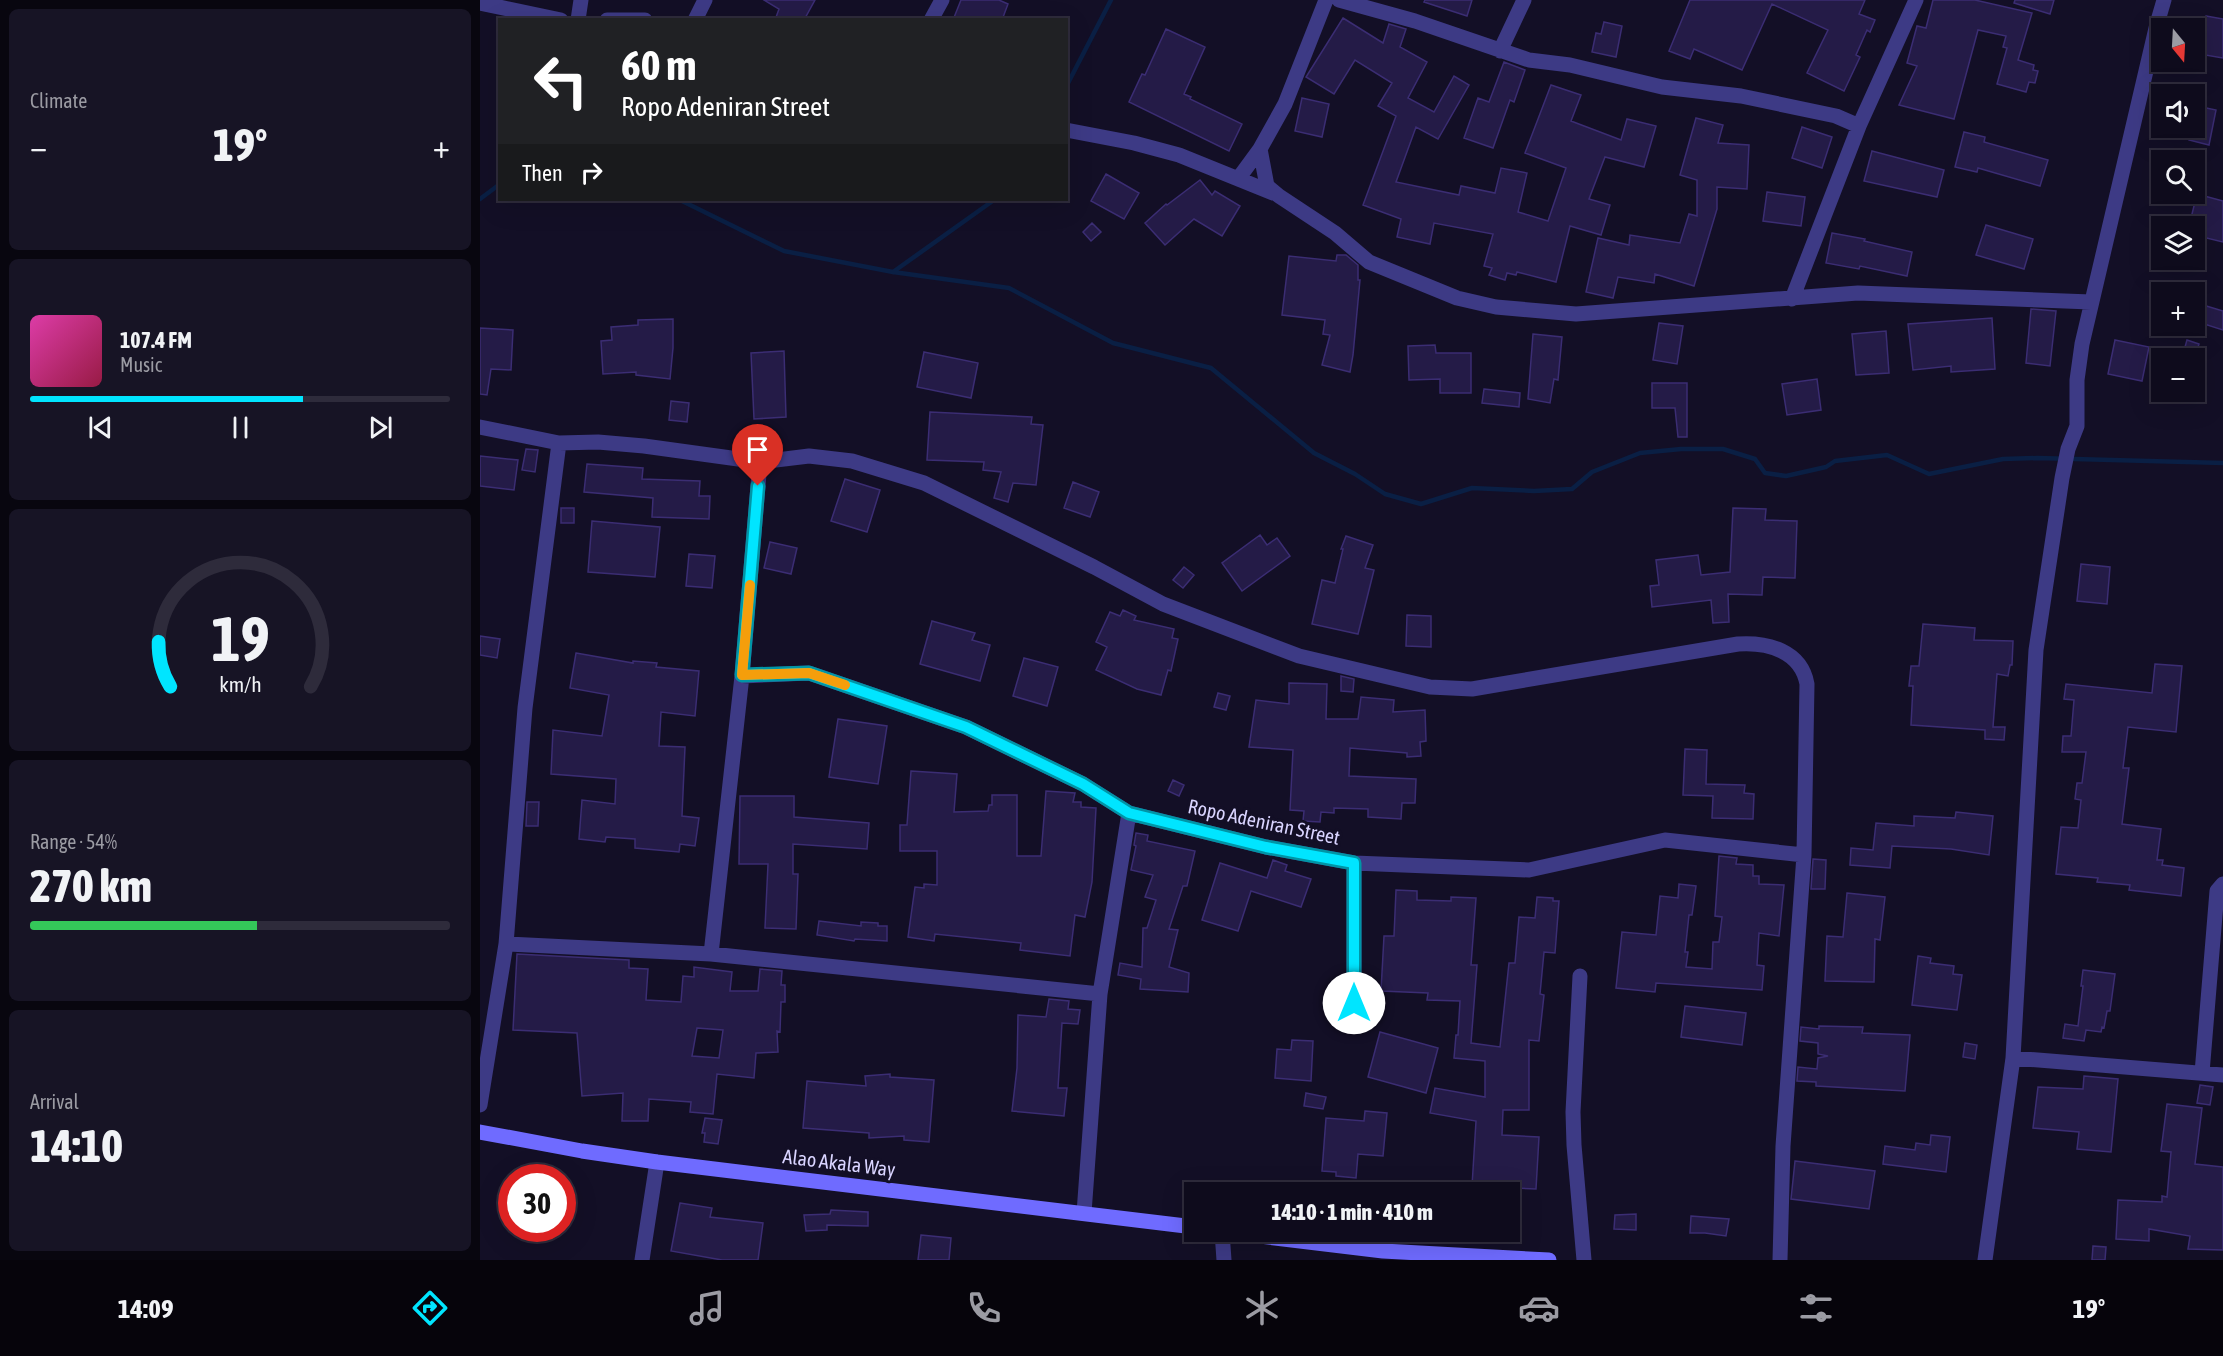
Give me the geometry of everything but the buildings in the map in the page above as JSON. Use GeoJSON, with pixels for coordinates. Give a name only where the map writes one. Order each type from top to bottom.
{"type":"FeatureCollection","features":[{"type":"Feature","properties":{"kind":"street"},"geometry":{"type":"LineString","coordinates":[[578,18],[581,0]]}},
{"type":"Feature","properties":{"kind":"street"},"geometry":{"type":"LineString","coordinates":[[695,18],[705,0]]}},
{"type":"Feature","properties":{"kind":"street"},"geometry":{"type":"LineString","coordinates":[[932,18],[942,0]]}},
{"type":"Feature","properties":{"kind":"street"},"geometry":{"type":"LineString","coordinates":[[1239,179],[1260,149],[1285,104],[1326,0]]}},
{"type":"Feature","properties":{"kind":"street"},"geometry":{"type":"LineString","coordinates":[[1339,0],[1415,21],[1529,60],[1570,65],[1662,87],[1742,96],[1836,116],[1859,126]]}},
{"type":"Feature","properties":{"kind":"street"},"geometry":{"type":"LineString","coordinates":[[1503,52],[1524,0]]}},
{"type":"Feature","properties":{"kind":"street"},"geometry":{"type":"LineString","coordinates":[[1792,299],[1859,126],[1916,0]]}},
{"type":"Feature","properties":{"kind":"street"},"geometry":{"type":"LineString","coordinates":[[1985,1260],[2013,1058],[2037,650],[2062,478],[2068,449],[2077,426],[2077,380],[2091,302],[2164,0]]}},
{"type":"Feature","properties":{"kind":"street"},"geometry":{"type":"LineString","coordinates":[[480,3],[551,18]]}},
{"type":"Feature","properties":{"kind":"street"},"geometry":{"type":"LineString","coordinates":[[1068,130],[1179,155],[1279,196]]}},
{"type":"Feature","properties":{"kind":"street"},"geometry":{"type":"LineString","coordinates":[[1260,149],[1267,186],[1335,233],[1370,262],[1457,298],[1496,308],[1576,314],[1875,293],[2091,302]]}},
{"type":"Feature","properties":{"kind":"street"},"geometry":{"type":"LineString","coordinates":[[480,427],[559,442],[598,442],[644,446],[760,462],[809,456],[852,460],[924,483],[1094,567],[1163,604],[1299,656],[1430,687],[1472,689],[1738,644],[1754,643],[1783,652],[1799,663],[1805,672],[1807,684],[1804,855],[1783,1146],[1780,1260]]}},
{"type":"Feature","properties":{"kind":"street"},"geometry":{"type":"LineString","coordinates":[[480,1105],[506,944],[525,708],[559,442]]}},
{"type":"Feature","properties":{"kind":"street"},"geometry":{"type":"LineString","coordinates":[[711,954],[742,675],[760,462]]}},
{"type":"Feature","properties":{"kind":"street","name":"Ropo Adeniran Street"},"geometry":{"type":"LineString","coordinates":[[742,675],[809,673],[966,727],[1083,784],[1129,813],[1266,847],[1354,863],[1529,870],[1665,840],[1804,855]]}},
{"type":"Feature","properties":{"kind":"street"},"geometry":{"type":"LineString","coordinates":[[1084,1213],[1100,994],[1129,813]]}},
{"type":"Feature","properties":{"kind":"street"},"geometry":{"type":"LineString","coordinates":[[1354,863],[1354,1003]]}},
{"type":"Feature","properties":{"kind":"street"},"geometry":{"type":"LineString","coordinates":[[2202,1073],[2217,891],[2223,884]]}},
{"type":"Feature","properties":{"kind":"street"},"geometry":{"type":"LineString","coordinates":[[506,944],[711,954],[1100,994]]}},
{"type":"Feature","properties":{"kind":"street"},"geometry":{"type":"LineString","coordinates":[[1581,976],[1573,1112],[1584,1260]]}},
{"type":"Feature","properties":{"kind":"street"},"geometry":{"type":"LineString","coordinates":[[2013,1058],[2223,1075]]}},
{"type":"Feature","properties":{"kind":"street","name":"Alao Akala Way"},"geometry":{"type":"LineString","coordinates":[[480,1132],[657,1162],[1184,1226]]}},
{"type":"Feature","properties":{"kind":"street"},"geometry":{"type":"LineString","coordinates":[[642,1260],[657,1162]]}},
{"type":"Feature","properties":{"kind":"street"},"geometry":{"type":"LineString","coordinates":[[1224,1242],[1224,1260]]}},
{"type":"Feature","properties":{"kind":"street"},"geometry":{"type":"LineString","coordinates":[[1294,1242],[1384,1255],[1549,1260]]}},
{"type":"Feature","properties":{"kind":"waterway"},"geometry":{"type":"LineString","coordinates":[[1068,83],[1111,0]]}},
{"type":"Feature","properties":{"kind":"waterway"},"geometry":{"type":"LineString","coordinates":[[480,199],[498,186]]}},
{"type":"Feature","properties":{"kind":"waterway"},"geometry":{"type":"LineString","coordinates":[[682,201],[784,251],[893,272],[1009,288],[1113,343],[1211,368],[1314,453],[1355,474],[1385,494],[1421,504],[1472,488],[1534,491],[1572,489],[1592,472],[1640,453],[1681,449],[1723,449],[1755,459],[1765,473],[1786,476],[1826,467],[1835,461],[1887,455],[1929,474],[2003,459],[2223,463]]}},
{"type":"Feature","properties":{"kind":"waterway"},"geometry":{"type":"LineString","coordinates":[[893,272],[993,201]]}},
{"type":"Feature","properties":{"kind":"slow traffic"},"geometry":{"type":"LineString","coordinates":[[750,585],[742,675],[809,673],[845,685]]}},
{"type":"Feature","properties":{"kind":"route"},"geometry":{"type":"LineString","coordinates":[[758,486],[742,675],[809,673],[966,727],[1083,784],[1129,813],[1266,847],[1354,863],[1354,1003]]}}]}
